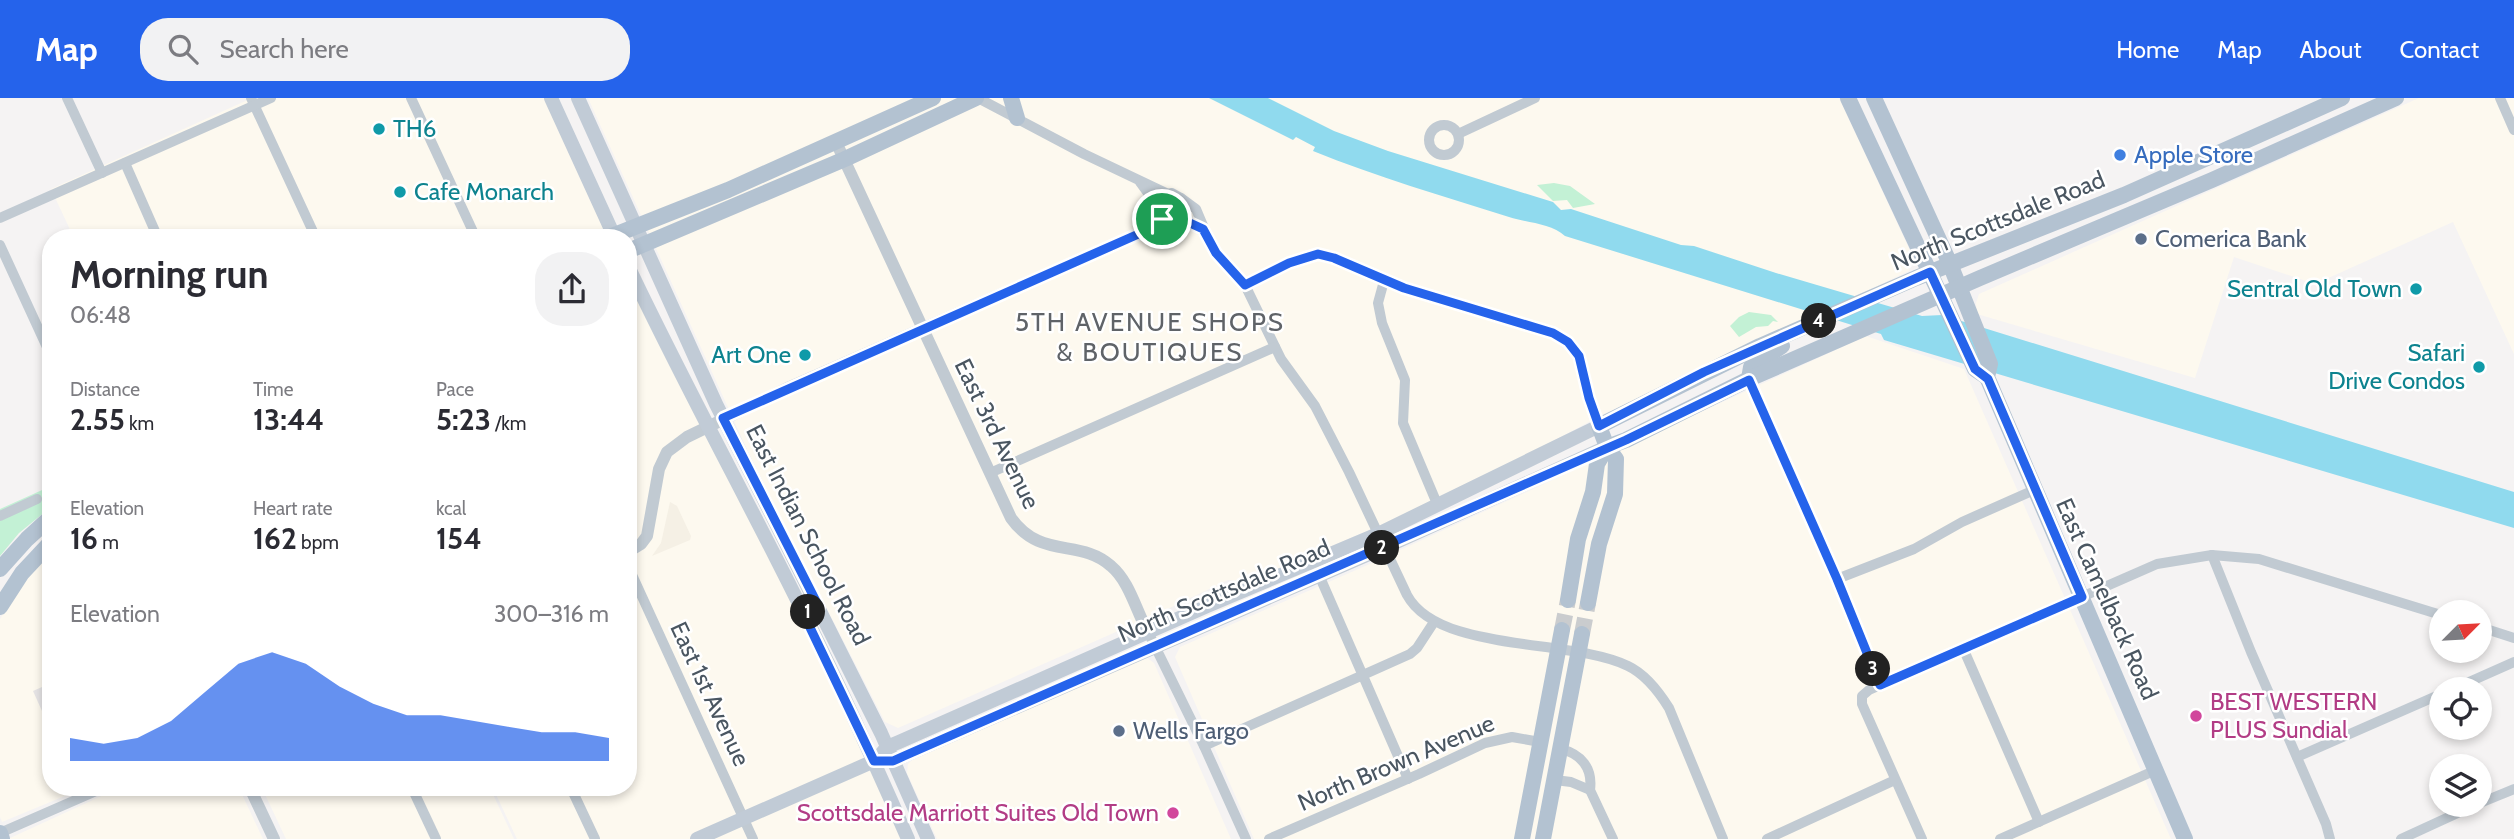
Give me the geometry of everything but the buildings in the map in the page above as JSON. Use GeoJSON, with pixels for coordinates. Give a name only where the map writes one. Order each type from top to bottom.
{"type":"FeatureCollection","features":[{"type":"Feature","properties":{"kind":"main road"},"geometry":{"type":"LineString","coordinates":[[551,98],[608,229]]}},
{"type":"Feature","properties":{"kind":"main road","name":"East Indian School Road"},"geometry":{"type":"LineString","coordinates":[[578,98],[723,418],[819,607],[928,839]]}},
{"type":"Feature","properties":{"kind":"main road"},"geometry":{"type":"LineString","coordinates":[[632,229],[728,190],[933,98]]}},
{"type":"Feature","properties":{"kind":"main road"},"geometry":{"type":"LineString","coordinates":[[637,248],[845,159],[977,98]]}},
{"type":"Feature","properties":{"kind":"main road"},"geometry":{"type":"LineString","coordinates":[[1011,98],[1017,118]]}},
{"type":"Feature","properties":{"kind":"main road","name":"East Camelback Road"},"geometry":{"type":"LineString","coordinates":[[1848,98],[1975,369],[1987,377],[2185,839]]}},
{"type":"Feature","properties":{"kind":"main road","name":"East Camelback Road"},"geometry":{"type":"LineString","coordinates":[[1874,98],[1951,264],[1990,364],[1987,377]]}},
{"type":"Feature","properties":{"kind":"main road","name":"North Scottsdale Road"},"geometry":{"type":"LineString","coordinates":[[696,839],[890,754],[1319,575],[1438,506],[1704,372],[1930,272],[2124,195],[2342,98]]}},
{"type":"Feature","properties":{"kind":"main road","name":"North Scottsdale Road"},"geometry":{"type":"LineString","coordinates":[[890,754],[1148,632],[1381,541],[1626,440],[1749,380],[1910,309],[1963,294],[2396,98]]}},
{"type":"Feature","properties":{"kind":"main road","name":"East Indian School Road"},"geometry":{"type":"LineString","coordinates":[[637,284],[804,615],[908,839]]}},
{"type":"Feature","properties":{"kind":"main road"},"geometry":{"type":"LineString","coordinates":[[1749,380],[1750,370],[1755,362],[1788,342],[1805,327]]}},
{"type":"Feature","properties":{"kind":"main road"},"geometry":{"type":"LineString","coordinates":[[1588,603],[1600,544],[1615,494],[1616,459],[1607,447],[1599,426]]}},
{"type":"Feature","properties":{"kind":"main road"},"geometry":{"type":"LineString","coordinates":[[1568,600],[1578,539],[1593,492],[1597,464],[1607,447]]}},
{"type":"Feature","properties":{"kind":"main road"},"geometry":{"type":"LineString","coordinates":[[0,569],[42,526]]}},
{"type":"Feature","properties":{"kind":"main road"},"geometry":{"type":"LineString","coordinates":[[0,607],[22,573],[42,552]]}},
{"type":"Feature","properties":{"kind":"main road"},"geometry":{"type":"LineString","coordinates":[[804,615],[819,607]]}},
{"type":"Feature","properties":{"kind":"main road"},"geometry":{"type":"LineString","coordinates":[[1522,839],[1562,630]]}},
{"type":"Feature","properties":{"kind":"main road"},"geometry":{"type":"LineString","coordinates":[[1543,839],[1582,634]]}},
{"type":"Feature","properties":{"kind":"main road"},"geometry":{"type":"LineString","coordinates":[[0,833],[2,839]]}},
{"type":"Feature","properties":{"kind":"street"},"geometry":{"type":"LineString","coordinates":[[67,98],[102,173]]}},
{"type":"Feature","properties":{"kind":"street"},"geometry":{"type":"LineString","coordinates":[[0,218],[125,163],[253,102],[271,98]]}},
{"type":"Feature","properties":{"kind":"street"},"geometry":{"type":"LineString","coordinates":[[411,98],[471,229]]}},
{"type":"Feature","properties":{"kind":"street"},"geometry":{"type":"LineString","coordinates":[[977,98],[1140,182],[1166,193],[1174,193],[1196,209],[1216,253],[1245,285],[1275,347],[1315,405],[1416,610],[1434,622],[1455,630],[1579,653],[1630,667],[1660,694],[1669,708],[1723,839]]}},
{"type":"Feature","properties":{"kind":"street"},"geometry":{"type":"LineString","coordinates":[[2500,98],[2514,130]]}},
{"type":"Feature","properties":{"kind":"street"},"geometry":{"type":"LineString","coordinates":[[1458,134],[1532,99]]}},
{"type":"Feature","properties":{"kind":"street"},"geometry":{"type":"LineString","coordinates":[[253,102],[312,229]]}},
{"type":"Feature","properties":{"kind":"street","name":"East 3rd Avenue"},"geometry":{"type":"LineString","coordinates":[[836,142],[1012,518],[1030,537],[1048,545],[1082,551],[1116,570],[1156,645],[1246,839]]}},
{"type":"Feature","properties":{"kind":"street"},"geometry":{"type":"LineString","coordinates":[[125,163],[154,229]]}},
{"type":"Feature","properties":{"kind":"street"},"geometry":{"type":"LineString","coordinates":[[1140,182],[1162,219],[1175,219],[1203,229]]}},
{"type":"Feature","properties":{"kind":"street"},"geometry":{"type":"LineString","coordinates":[[1143,232],[1159,197],[1166,193]]}},
{"type":"Feature","properties":{"kind":"street"},"geometry":{"type":"LineString","coordinates":[[637,546],[647,536],[659,470],[667,452],[687,437],[723,418],[1175,219],[1184,209],[1181,198]]}},
{"type":"Feature","properties":{"kind":"street"},"geometry":{"type":"LineString","coordinates":[[0,245],[42,336]]}},
{"type":"Feature","properties":{"kind":"street"},"geometry":{"type":"LineString","coordinates":[[1245,285],[1289,263],[1318,254],[1334,258],[1384,281],[1553,333],[1568,342],[1579,356],[1599,426]]}},
{"type":"Feature","properties":{"kind":"street"},"geometry":{"type":"LineString","coordinates":[[1384,281],[1378,303],[1382,323],[1405,380],[1403,423],[1438,506]]}},
{"type":"Feature","properties":{"kind":"street"},"geometry":{"type":"LineString","coordinates":[[990,473],[1275,347]]}},
{"type":"Feature","properties":{"kind":"street"},"geometry":{"type":"LineString","coordinates":[[1749,380],[1837,579],[1880,685]]}},
{"type":"Feature","properties":{"kind":"street"},"geometry":{"type":"LineString","coordinates":[[1837,579],[1914,549],[1962,522],[2034,490]]}},
{"type":"Feature","properties":{"kind":"street"},"geometry":{"type":"LineString","coordinates":[[0,516],[37,499]]}},
{"type":"Feature","properties":{"kind":"street"},"geometry":{"type":"LineString","coordinates":[[2212,555],[2330,839]]}},
{"type":"Feature","properties":{"kind":"street"},"geometry":{"type":"LineString","coordinates":[[1922,839],[1862,704],[1862,696],[1880,685],[2157,564],[2212,555],[2259,559],[2429,611]]}},
{"type":"Feature","properties":{"kind":"street"},"geometry":{"type":"LineString","coordinates":[[1319,575],[1408,779]]}},
{"type":"Feature","properties":{"kind":"street","name":"East 1st Avenue"},"geometry":{"type":"LineString","coordinates":[[637,586],[753,839]]}},
{"type":"Feature","properties":{"kind":"street"},"geometry":{"type":"LineString","coordinates":[[1204,746],[1410,654],[1434,622]]}},
{"type":"Feature","properties":{"kind":"street"},"geometry":{"type":"LineString","coordinates":[[2492,631],[2514,638]]}},
{"type":"Feature","properties":{"kind":"street"},"geometry":{"type":"LineString","coordinates":[[1963,648],[2039,822]]}},
{"type":"Feature","properties":{"kind":"street"},"geometry":{"type":"LineString","coordinates":[[2480,677],[2514,662]]}},
{"type":"Feature","properties":{"kind":"street"},"geometry":{"type":"LineString","coordinates":[[2297,757],[2429,699]]}},
{"type":"Feature","properties":{"kind":"street","name":"North Brown Avenue"},"geometry":{"type":"LineString","coordinates":[[1269,839],[1498,739],[1512,737],[1540,742]]}},
{"type":"Feature","properties":{"kind":"street"},"geometry":{"type":"LineString","coordinates":[[1561,749],[1573,752],[1583,762],[1591,781],[1590,790],[1613,839]]}},
{"type":"Feature","properties":{"kind":"street"},"geometry":{"type":"LineString","coordinates":[[2000,839],[2157,770]]}},
{"type":"Feature","properties":{"kind":"street"},"geometry":{"type":"LineString","coordinates":[[1555,780],[1571,782],[1590,790]]}},
{"type":"Feature","properties":{"kind":"street"},"geometry":{"type":"LineString","coordinates":[[1767,839],[1895,780]]}},
{"type":"Feature","properties":{"kind":"street"},"geometry":{"type":"LineString","coordinates":[[2492,798],[2514,789]]}},
{"type":"Feature","properties":{"kind":"street"},"geometry":{"type":"LineString","coordinates":[[0,833],[85,796]]}},
{"type":"Feature","properties":{"kind":"street"},"geometry":{"type":"LineString","coordinates":[[254,796],[274,839]]}},
{"type":"Feature","properties":{"kind":"street"},"geometry":{"type":"LineString","coordinates":[[416,796],[436,839]]}},
{"type":"Feature","properties":{"kind":"street"},"geometry":{"type":"LineString","coordinates":[[575,796],[595,839]]}},
{"type":"Feature","properties":{"kind":"street"},"geometry":{"type":"LineString","coordinates":[[2401,839],[2449,817]]}},
{"type":"Feature","properties":{"kind":"shaded area"},"geometry":{"type":"Polygon","coordinates":[[[252,98],[544,98],[603,228],[70,229],[51,189],[252,98]]]}},
{"type":"Feature","properties":{"kind":"shaded area"},"geometry":{"type":"Polygon","coordinates":[[[588,98],[1839,98],[1913,257],[1909,271],[1604,414],[1449,496],[1247,582],[1228,580],[898,728],[885,722],[759,476],[588,98]]]}},
{"type":"Feature","properties":{"kind":"shaded area"},"geometry":{"type":"Polygon","coordinates":[[[2419,98],[2514,98],[2514,354],[2453,222],[2315,284],[2234,257],[2195,378],[1977,314],[1979,294],[2419,98]]]}},
{"type":"Feature","properties":{"kind":"shaded area"},"geometry":{"type":"Polygon","coordinates":[[[637,294],[861,742],[902,839],[517,839],[497,796],[637,796],[637,294]]]}},
{"type":"Feature","properties":{"kind":"shaded area"},"geometry":{"type":"Polygon","coordinates":[[[1866,336],[1964,369],[2171,839],[1254,839],[1175,657],[1180,647],[1372,563],[1866,336]]]}},
{"type":"Feature","properties":{"kind":"shaded area"},"geometry":{"type":"Polygon","coordinates":[[[42,561],[42,796],[65,796],[2,822],[0,619],[14,594],[42,561]]]}},
{"type":"Feature","properties":{"kind":"shaded area"},"geometry":{"type":"Polygon","coordinates":[[[1146,657],[1154,663],[1231,839],[937,839],[907,773],[908,764],[913,759],[1146,657]]]}},
{"type":"Feature","properties":{"kind":"shaded area"},"geometry":{"type":"Polygon","coordinates":[[[42,687],[42,711],[33,691],[42,687]]]}},
{"type":"Feature","properties":{"kind":"shaded area"},"geometry":{"type":"Polygon","coordinates":[[[102,796],[243,796],[263,839],[8,839],[102,796]]]}},
{"type":"Feature","properties":{"kind":"shaded area"},"geometry":{"type":"Polygon","coordinates":[[[266,796],[494,796],[514,839],[286,839],[266,796]]]}},
{"type":"Feature","properties":{"kind":"green space"},"geometry":{"type":"Polygon","coordinates":[[[1554,183],[1570,186],[1595,204],[1573,208],[1567,200],[1553,201],[1537,185],[1554,183]]]}},
{"type":"Feature","properties":{"kind":"green space"},"geometry":{"type":"Polygon","coordinates":[[[1749,312],[1771,315],[1778,322],[1756,327],[1739,337],[1730,326],[1749,312]]]}},
{"type":"Feature","properties":{"kind":"green space"},"geometry":{"type":"Polygon","coordinates":[[[42,490],[42,514],[19,533],[0,556],[0,509],[42,490]]]}},
{"type":"Feature","properties":{"kind":"sand"},"geometry":{"type":"Polygon","coordinates":[[[670,502],[677,506],[691,536],[690,540],[652,556],[661,543],[670,502]]]}},
{"type":"Feature","properties":{"kind":"water"},"geometry":{"type":"Polygon","coordinates":[[[1209,98],[1268,98],[1334,131],[1388,151],[1553,202],[1561,210],[1571,209],[1681,245],[1694,246],[1922,316],[1942,315],[2514,492],[2514,528],[1884,340],[1881,334],[1565,236],[1546,226],[1410,186],[1313,151],[1315,147],[1296,137],[1293,140],[1209,98]]]}},
{"type":"Feature","properties":{"kind":"tunnel"},"geometry":{"type":"LineString","coordinates":[[1562,630],[1568,600]]}},
{"type":"Feature","properties":{"kind":"tunnel"},"geometry":{"type":"LineString","coordinates":[[1582,634],[1588,603]]}},
{"type":"Feature","properties":{"kind":"place","name":"TH6"},"geometry":{"type":"Point","coordinates":[379,129]}},
{"type":"Feature","properties":{"kind":"place","name":"Apple Store"},"geometry":{"type":"Point","coordinates":[2120,155]}},
{"type":"Feature","properties":{"kind":"place","name":"Cafe Monarch"},"geometry":{"type":"Point","coordinates":[400,192]}},
{"type":"Feature","properties":{"kind":"place","name":"Comerica Bank"},"geometry":{"type":"Point","coordinates":[2141,239]}},
{"type":"Feature","properties":{"kind":"place","name":"Sentral Old Town"},"geometry":{"type":"Point","coordinates":[2416,289]}},
{"type":"Feature","properties":{"kind":"place","name":"Art One"},"geometry":{"type":"Point","coordinates":[805,355]}},
{"type":"Feature","properties":{"kind":"place","name":"Safari Drive Condos"},"geometry":{"type":"Point","coordinates":[2479,367]}},
{"type":"Feature","properties":{"kind":"place","name":"BEST WESTERN PLUS Sundial"},"geometry":{"type":"Point","coordinates":[2196,716]}},
{"type":"Feature","properties":{"kind":"place","name":"Wells Fargo"},"geometry":{"type":"Point","coordinates":[1119,731]}},
{"type":"Feature","properties":{"kind":"place","name":"Scottsdale Marriott Suites Old Town"},"geometry":{"type":"Point","coordinates":[1173,813]}},
{"type":"Feature","properties":{"kind":"district","name":"5TH AVENUE SHOPS & BOUTIQUES"},"geometry":{"type":"Point","coordinates":[1150,337]}},
{"type":"Feature","properties":{"kind":"route"},"geometry":{"type":"LineString","coordinates":[[1156,210],[1162,219],[1172,221],[1179,218],[1203,229],[1216,253],[1245,285],[1289,263],[1318,254],[1334,258],[1404,288],[1553,333],[1568,342],[1579,356],[1599,426],[1704,372],[1930,272],[1975,369],[1988,379],[2082,597],[1880,685],[1837,579],[1749,380],[1626,440],[1371,553],[893,761],[874,761],[804,615],[819,607],[723,418],[1143,232],[1156,210]]}}]}
